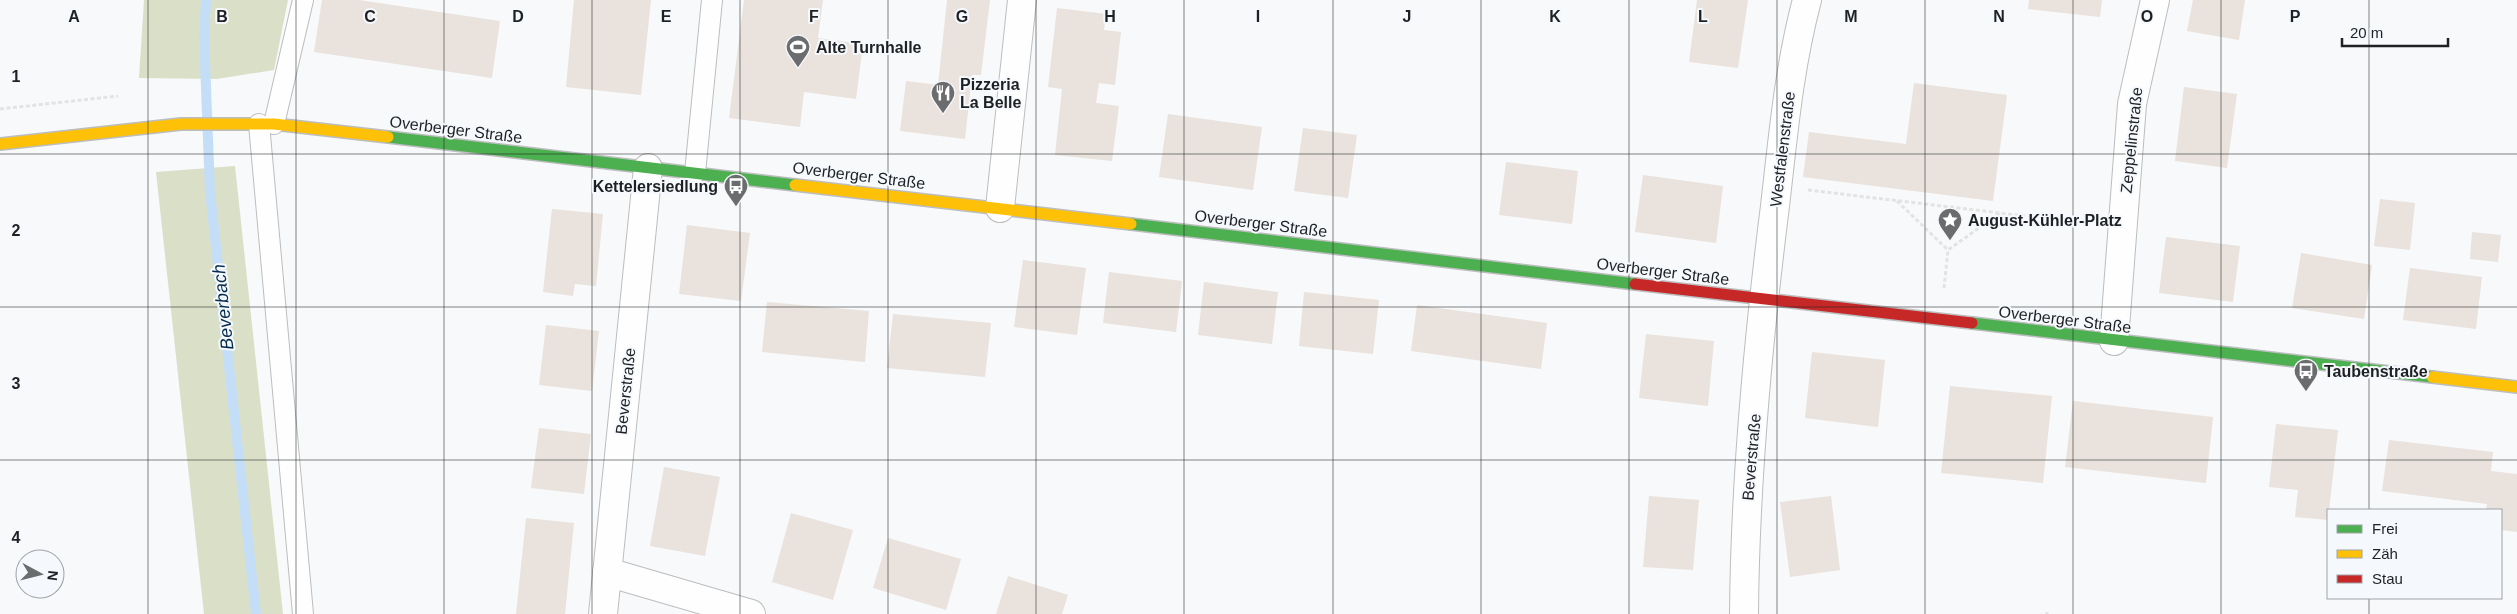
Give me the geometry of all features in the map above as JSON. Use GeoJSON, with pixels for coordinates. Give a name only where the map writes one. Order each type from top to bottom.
{"type":"FeatureCollection","features":[{"type":"Feature","properties":{"kind":"street"},"geometry":{"type":"LineString","coordinates":[[1000,208],[1022,0]]}},
{"type":"Feature","properties":{"kind":"street","name":"Westfalenstraße"},"geometry":{"type":"LineString","coordinates":[[1764,300],[1784,121],[1808,0]]}},
{"type":"Feature","properties":{"kind":"street","name":"Zeppelinstraße"},"geometry":{"type":"LineString","coordinates":[[2114,341],[2132,104],[2155,0]]}},
{"type":"Feature","properties":{"kind":"street","name":"Overberger Straße"},"geometry":{"type":"LineString","coordinates":[[0,144],[180,124],[258,124],[1000,208],[1764,300],[2517,387]]}},
{"type":"Feature","properties":{"kind":"street","name":"Beverstraße"},"geometry":{"type":"LineString","coordinates":[[603,614],[648,168]]}},
{"type":"Feature","properties":{"kind":"street","name":"Beverstraße"},"geometry":{"type":"LineString","coordinates":[[1744,614],[1744,531],[1764,300]]}},
{"type":"Feature","properties":{"kind":"street"},"geometry":{"type":"LineString","coordinates":[[607,572],[751,614]]}},
{"type":"Feature","properties":{"kind":"lane"},"geometry":{"type":"LineString","coordinates":[[303,0],[258,124],[303,614]]}},
{"type":"Feature","properties":{"kind":"lane"},"geometry":{"type":"LineString","coordinates":[[696,173],[712,0]]}},
{"type":"Feature","properties":{"kind":"path"},"geometry":{"type":"LineString","coordinates":[[1777,186],[2122,228]]}},
{"type":"Feature","properties":{"kind":"path"},"geometry":{"type":"LineString","coordinates":[[1897,201],[1948,250]]}},
{"type":"Feature","properties":{"kind":"path"},"geometry":{"type":"LineString","coordinates":[[1945,276],[1948,250],[2000,213]]}},
{"type":"Feature","properties":{"kind":"green space"},"geometry":{"type":"Polygon","coordinates":[[[144,0],[288,0],[274,70],[217,79],[139,78],[144,0]]]}},
{"type":"Feature","properties":{"kind":"green space"},"geometry":{"type":"Polygon","coordinates":[[[235,166],[283,614],[204,614],[156,172],[235,166]]]}},
{"type":"Feature","properties":{"kind":"building"},"geometry":{"type":"Polygon","coordinates":[[[322,0],[359,0],[500,21],[492,78],[314,52],[322,0]]]}},
{"type":"Feature","properties":{"kind":"building"},"geometry":{"type":"Polygon","coordinates":[[[574,0],[651,0],[641,95],[566,87],[574,0]]]}},
{"type":"Feature","properties":{"kind":"building","name":"Alte Turnhalle"},"geometry":{"type":"Polygon","coordinates":[[[744,0],[823,0],[818,38],[863,44],[856,99],[804,92],[800,127],[729,118],[744,0]]]}},
{"type":"Feature","properties":{"kind":"building"},"geometry":{"type":"Polygon","coordinates":[[[947,0],[990,0],[981,75],[972,75],[965,139],[900,131],[906,81],[938,85],[947,0]]]}},
{"type":"Feature","properties":{"kind":"building"},"geometry":{"type":"Polygon","coordinates":[[[1697,0],[1748,0],[1738,68],[1689,62],[1697,0]]]}},
{"type":"Feature","properties":{"kind":"building"},"geometry":{"type":"Polygon","coordinates":[[[2029,0],[2102,0],[2100,17],[2028,9],[2029,0]]]}},
{"type":"Feature","properties":{"kind":"building"},"geometry":{"type":"Polygon","coordinates":[[[2193,0],[2245,0],[2239,40],[2187,31],[2193,0]]]}},
{"type":"Feature","properties":{"kind":"building"},"geometry":{"type":"Polygon","coordinates":[[[1057,8],[1106,14],[1104,30],[1121,32],[1115,85],[1099,83],[1096,103],[1119,106],[1112,161],[1055,155],[1062,89],[1048,87],[1057,8]]]}},
{"type":"Feature","properties":{"kind":"building"},"geometry":{"type":"Polygon","coordinates":[[[1914,83],[2007,95],[1993,201],[1803,177],[1809,132],[1906,144],[1914,83]]]}},
{"type":"Feature","properties":{"kind":"building"},"geometry":{"type":"Polygon","coordinates":[[[2184,87],[2237,94],[2227,168],[2175,161],[2184,87]]]}},
{"type":"Feature","properties":{"kind":"building"},"geometry":{"type":"Polygon","coordinates":[[[1168,114],[1262,127],[1253,190],[1159,177],[1168,114]]]}},
{"type":"Feature","properties":{"kind":"building"},"geometry":{"type":"Polygon","coordinates":[[[1303,128],[1357,135],[1348,198],[1294,191],[1303,128]]]}},
{"type":"Feature","properties":{"kind":"building"},"geometry":{"type":"Polygon","coordinates":[[[1506,162],[1578,171],[1572,224],[1499,215],[1506,162]]]}},
{"type":"Feature","properties":{"kind":"building"},"geometry":{"type":"Polygon","coordinates":[[[1643,175],[1723,186],[1716,243],[1635,232],[1643,175]]]}},
{"type":"Feature","properties":{"kind":"building"},"geometry":{"type":"Polygon","coordinates":[[[2380,199],[2415,203],[2410,250],[2374,246],[2380,199]]]}},
{"type":"Feature","properties":{"kind":"building"},"geometry":{"type":"Polygon","coordinates":[[[552,209],[603,214],[596,286],[575,284],[573,296],[543,292],[552,209]]]}},
{"type":"Feature","properties":{"kind":"building"},"geometry":{"type":"Polygon","coordinates":[[[687,225],[750,233],[741,301],[679,294],[687,225]]]}},
{"type":"Feature","properties":{"kind":"building"},"geometry":{"type":"Polygon","coordinates":[[[2472,232],[2501,235],[2498,262],[2470,259],[2472,232]]]}},
{"type":"Feature","properties":{"kind":"building"},"geometry":{"type":"Polygon","coordinates":[[[2166,237],[2240,246],[2233,302],[2159,293],[2166,237]]]}},
{"type":"Feature","properties":{"kind":"building"},"geometry":{"type":"Polygon","coordinates":[[[2301,253],[2372,265],[2364,319],[2292,308],[2301,253]]]}},
{"type":"Feature","properties":{"kind":"building"},"geometry":{"type":"Polygon","coordinates":[[[1023,260],[1086,268],[1077,335],[1014,327],[1023,260]]]}},
{"type":"Feature","properties":{"kind":"building"},"geometry":{"type":"Polygon","coordinates":[[[2410,268],[2482,277],[2476,329],[2403,320],[2410,268]]]}},
{"type":"Feature","properties":{"kind":"building"},"geometry":{"type":"Polygon","coordinates":[[[1109,272],[1182,281],[1176,332],[1103,323],[1109,272]]]}},
{"type":"Feature","properties":{"kind":"building"},"geometry":{"type":"Polygon","coordinates":[[[1204,282],[1278,292],[1272,344],[1198,335],[1204,282]]]}},
{"type":"Feature","properties":{"kind":"building"},"geometry":{"type":"Polygon","coordinates":[[[1304,292],[1379,300],[1373,354],[1299,346],[1304,292]]]}},
{"type":"Feature","properties":{"kind":"building"},"geometry":{"type":"Polygon","coordinates":[[[767,302],[869,311],[865,362],[762,352],[767,302]]]}},
{"type":"Feature","properties":{"kind":"building"},"geometry":{"type":"Polygon","coordinates":[[[1417,305],[1547,323],[1541,369],[1411,351],[1417,305]]]}},
{"type":"Feature","properties":{"kind":"building"},"geometry":{"type":"Polygon","coordinates":[[[893,314],[991,323],[985,377],[887,368],[893,314]]]}},
{"type":"Feature","properties":{"kind":"building"},"geometry":{"type":"Polygon","coordinates":[[[546,325],[599,331],[592,391],[539,385],[546,325]]]}},
{"type":"Feature","properties":{"kind":"building"},"geometry":{"type":"Polygon","coordinates":[[[1646,334],[1714,341],[1708,406],[1639,398],[1646,334]]]}},
{"type":"Feature","properties":{"kind":"building"},"geometry":{"type":"Polygon","coordinates":[[[1812,352],[1885,360],[1878,427],[1805,418],[1812,352]]]}},
{"type":"Feature","properties":{"kind":"building"},"geometry":{"type":"Polygon","coordinates":[[[1950,386],[2052,396],[2043,483],[1941,473],[1950,386]]]}},
{"type":"Feature","properties":{"kind":"building"},"geometry":{"type":"Polygon","coordinates":[[[2073,401],[2213,417],[2206,483],[2065,467],[2073,401]]]}},
{"type":"Feature","properties":{"kind":"building"},"geometry":{"type":"Polygon","coordinates":[[[2276,424],[2338,430],[2327,520],[2295,517],[2298,490],[2269,487],[2276,424]]]}},
{"type":"Feature","properties":{"kind":"building"},"geometry":{"type":"Polygon","coordinates":[[[539,428],[591,434],[584,494],[531,488],[539,428]]]}},
{"type":"Feature","properties":{"kind":"building"},"geometry":{"type":"Polygon","coordinates":[[[2389,440],[2493,452],[2491,471],[2517,474],[2517,532],[2502,530],[2502,509],[2486,509],[2487,504],[2382,491],[2389,440]]]}},
{"type":"Feature","properties":{"kind":"building"},"geometry":{"type":"Polygon","coordinates":[[[664,467],[720,477],[705,556],[650,546],[664,467]]]}},
{"type":"Feature","properties":{"kind":"building"},"geometry":{"type":"Polygon","coordinates":[[[1649,496],[1699,500],[1693,570],[1643,567],[1649,496]]]}},
{"type":"Feature","properties":{"kind":"building"},"geometry":{"type":"Polygon","coordinates":[[[1831,496],[1840,570],[1790,577],[1780,502],[1831,496]]]}},
{"type":"Feature","properties":{"kind":"building"},"geometry":{"type":"Polygon","coordinates":[[[791,513],[853,530],[833,600],[772,582],[791,513]]]}},
{"type":"Feature","properties":{"kind":"building"},"geometry":{"type":"Polygon","coordinates":[[[526,518],[574,523],[565,614],[516,614],[526,518]]]}},
{"type":"Feature","properties":{"kind":"building"},"geometry":{"type":"Polygon","coordinates":[[[888,538],[961,559],[946,610],[873,588],[888,538]]]}},
{"type":"Feature","properties":{"kind":"building"},"geometry":{"type":"Polygon","coordinates":[[[1008,576],[1068,595],[1062,614],[996,614],[1008,576]]]}},
{"type":"Feature","properties":{"kind":"waterway","name":"Beverbach"},"geometry":{"type":"LineString","coordinates":[[206,0],[204,36],[210,192],[256,614]]}},
{"type":"Feature","properties":{"kind":"traffic: fast"},"geometry":{"type":"LineString","coordinates":[[388,137],[795,185]]}},
{"type":"Feature","properties":{"kind":"traffic: fast"},"geometry":{"type":"LineString","coordinates":[[1131,224],[1635,284]]}},
{"type":"Feature","properties":{"kind":"traffic: fast"},"geometry":{"type":"LineString","coordinates":[[1972,323],[2432,377]]}},
{"type":"Feature","properties":{"kind":"traffic: slow"},"geometry":{"type":"LineString","coordinates":[[0,144],[181,124],[274,124],[388,137]]}},
{"type":"Feature","properties":{"kind":"traffic: slow"},"geometry":{"type":"LineString","coordinates":[[795,185],[1131,224]]}},
{"type":"Feature","properties":{"kind":"traffic: slow"},"geometry":{"type":"LineString","coordinates":[[2432,377],[2517,387]]}},
{"type":"Feature","properties":{"kind":"traffic: jam"},"geometry":{"type":"LineString","coordinates":[[1635,284],[1972,323]]}},
{"type":"Feature","properties":{"kind":"place","name":"Alte Turnhalle"},"geometry":{"type":"Point","coordinates":[798,68]}},
{"type":"Feature","properties":{"kind":"place","name":"Pizzeria La Belle"},"geometry":{"type":"Point","coordinates":[943,114]}},
{"type":"Feature","properties":{"kind":"place","name":"Kettelersiedlung"},"geometry":{"type":"Point","coordinates":[736,207]}},
{"type":"Feature","properties":{"kind":"place","name":"August-Kühler-Platz"},"geometry":{"type":"Point","coordinates":[1950,241]}},
{"type":"Feature","properties":{"kind":"place","name":"Taubenstraße"},"geometry":{"type":"Point","coordinates":[2306,392]}}]}
